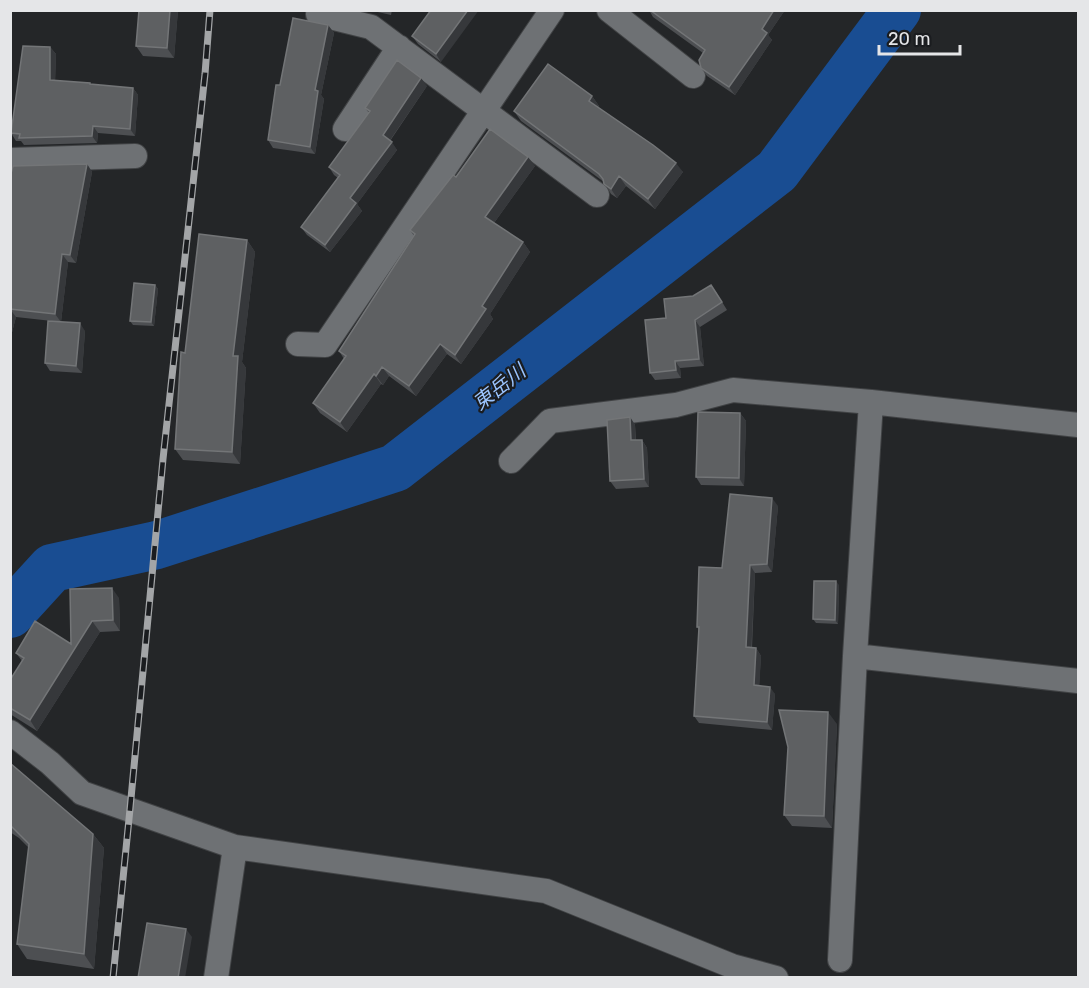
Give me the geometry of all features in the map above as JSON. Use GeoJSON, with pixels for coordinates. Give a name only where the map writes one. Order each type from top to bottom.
{"type":"FeatureCollection","features":[{"type":"Feature","properties":{"kind":"street"},"geometry":{"type":"LineString","coordinates":[[298,344],[325,345],[552,10]]}},
{"type":"Feature","properties":{"kind":"street"},"geometry":{"type":"LineString","coordinates":[[609,10],[693,76]]}},
{"type":"Feature","properties":{"kind":"street"},"geometry":{"type":"LineString","coordinates":[[318,14],[371,27],[597,195]]}},
{"type":"Feature","properties":{"kind":"street"},"geometry":{"type":"LineString","coordinates":[[345,129],[399,47]]}},
{"type":"Feature","properties":{"kind":"street"},"geometry":{"type":"LineString","coordinates":[[10,160],[135,156]]}},
{"type":"Feature","properties":{"kind":"street"},"geometry":{"type":"LineString","coordinates":[[510,460],[550,421],[676,405],[733,390],[871,402],[1078,425]]}},
{"type":"Feature","properties":{"kind":"street"},"geometry":{"type":"LineString","coordinates":[[840,960],[855,656],[871,402]]}},
{"type":"Feature","properties":{"kind":"street"},"geometry":{"type":"LineString","coordinates":[[855,656],[1078,681]]}},
{"type":"Feature","properties":{"kind":"street"},"geometry":{"type":"LineString","coordinates":[[10,732],[50,763],[82,793],[235,847],[546,891],[732,966],[776,978]]}},
{"type":"Feature","properties":{"kind":"street"},"geometry":{"type":"LineString","coordinates":[[216,978],[235,847]]}},
{"type":"Feature","properties":{"kind":"building"},"geometry":{"type":"Polygon","coordinates":[[[139,10],[170,10],[167,48],[136,46],[139,10]]]}},
{"type":"Feature","properties":{"kind":"building"},"geometry":{"type":"Polygon","coordinates":[[[431,10],[468,10],[436,54],[412,36],[431,10]]]}},
{"type":"Feature","properties":{"kind":"building"},"geometry":{"type":"Polygon","coordinates":[[[650,10],[774,10],[762,29],[767,33],[729,87],[701,68],[699,60],[705,50],[650,10]]]}},
{"type":"Feature","properties":{"kind":"building"},"geometry":{"type":"Polygon","coordinates":[[[293,18],[328,25],[315,90],[318,91],[310,147],[268,140],[276,85],[280,85],[293,18]]]}},
{"type":"Feature","properties":{"kind":"building"},"geometry":{"type":"Polygon","coordinates":[[[23,46],[50,47],[50,80],[133,88],[130,129],[93,126],[92,136],[19,138],[20,134],[11,133],[23,46]]]}},
{"type":"Feature","properties":{"kind":"building"},"geometry":{"type":"Polygon","coordinates":[[[397,60],[421,78],[383,135],[392,142],[350,198],[356,203],[325,245],[301,227],[340,175],[329,167],[370,111],[365,108],[397,60]]]}},
{"type":"Feature","properties":{"kind":"building"},"geometry":{"type":"Polygon","coordinates":[[[548,64],[592,96],[589,101],[676,163],[648,199],[619,176],[611,189],[604,184],[599,174],[514,111],[548,64]]]}},
{"type":"Feature","properties":{"kind":"building"},"geometry":{"type":"Polygon","coordinates":[[[490,129],[528,157],[485,217],[523,242],[482,306],[486,309],[455,355],[440,344],[409,386],[382,367],[376,376],[374,374],[340,422],[313,403],[346,356],[339,351],[415,234],[410,230],[453,175],[456,177],[490,129]]]}},
{"type":"Feature","properties":{"kind":"building"},"geometry":{"type":"Polygon","coordinates":[[[87,164],[70,255],[62,254],[55,314],[10,309],[10,177],[13,166],[87,164]]]}},
{"type":"Feature","properties":{"kind":"building"},"geometry":{"type":"Polygon","coordinates":[[[199,234],[247,240],[233,356],[238,356],[232,452],[175,449],[181,352],[185,353],[199,234]]]}},
{"type":"Feature","properties":{"kind":"building"},"geometry":{"type":"Polygon","coordinates":[[[134,283],[155,285],[151,322],[130,321],[134,283]]]}},
{"type":"Feature","properties":{"kind":"building"},"geometry":{"type":"Polygon","coordinates":[[[711,285],[722,302],[695,320],[699,359],[675,361],[676,370],[650,373],[645,320],[666,318],[664,299],[693,296],[711,285]]]}},
{"type":"Feature","properties":{"kind":"building"},"geometry":{"type":"Polygon","coordinates":[[[48,321],[80,323],[76,366],[45,363],[48,321]]]}},
{"type":"Feature","properties":{"kind":"building"},"geometry":{"type":"Polygon","coordinates":[[[698,412],[740,413],[739,478],[696,477],[698,412]]]}},
{"type":"Feature","properties":{"kind":"building"},"geometry":{"type":"Polygon","coordinates":[[[630,417],[631,440],[642,440],[644,479],[610,481],[607,420],[630,417]]]}},
{"type":"Feature","properties":{"kind":"building"},"geometry":{"type":"Polygon","coordinates":[[[730,494],[772,498],[767,564],[750,565],[746,647],[756,648],[754,685],[770,687],[767,722],[694,716],[699,627],[697,627],[699,567],[722,568],[730,494]]]}},
{"type":"Feature","properties":{"kind":"building"},"geometry":{"type":"Polygon","coordinates":[[[814,581],[836,581],[835,620],[813,619],[814,581]]]}},
{"type":"Feature","properties":{"kind":"building"},"geometry":{"type":"Polygon","coordinates":[[[112,588],[113,620],[92,621],[30,720],[10,708],[10,680],[24,658],[16,653],[35,621],[71,644],[70,589],[112,588]]]}},
{"type":"Feature","properties":{"kind":"building"},"geometry":{"type":"Polygon","coordinates":[[[779,710],[828,712],[824,816],[784,815],[788,747],[779,710]]]}},
{"type":"Feature","properties":{"kind":"building"},"geometry":{"type":"Polygon","coordinates":[[[10,763],[93,834],[84,954],[17,944],[29,844],[10,825],[10,763]]]}},
{"type":"Feature","properties":{"kind":"building"},"geometry":{"type":"Polygon","coordinates":[[[147,923],[186,929],[178,978],[138,978],[147,923]]]}},
{"type":"Feature","properties":{"kind":"waterway","name":"東岳川"},"geometry":{"type":"LineString","coordinates":[[10,614],[52,568],[157,545],[395,468],[777,171],[897,10]]}},
{"type":"Feature","properties":{"kind":"railway"},"geometry":{"type":"LineString","coordinates":[[113,978],[163,459],[210,10]]}}]}
